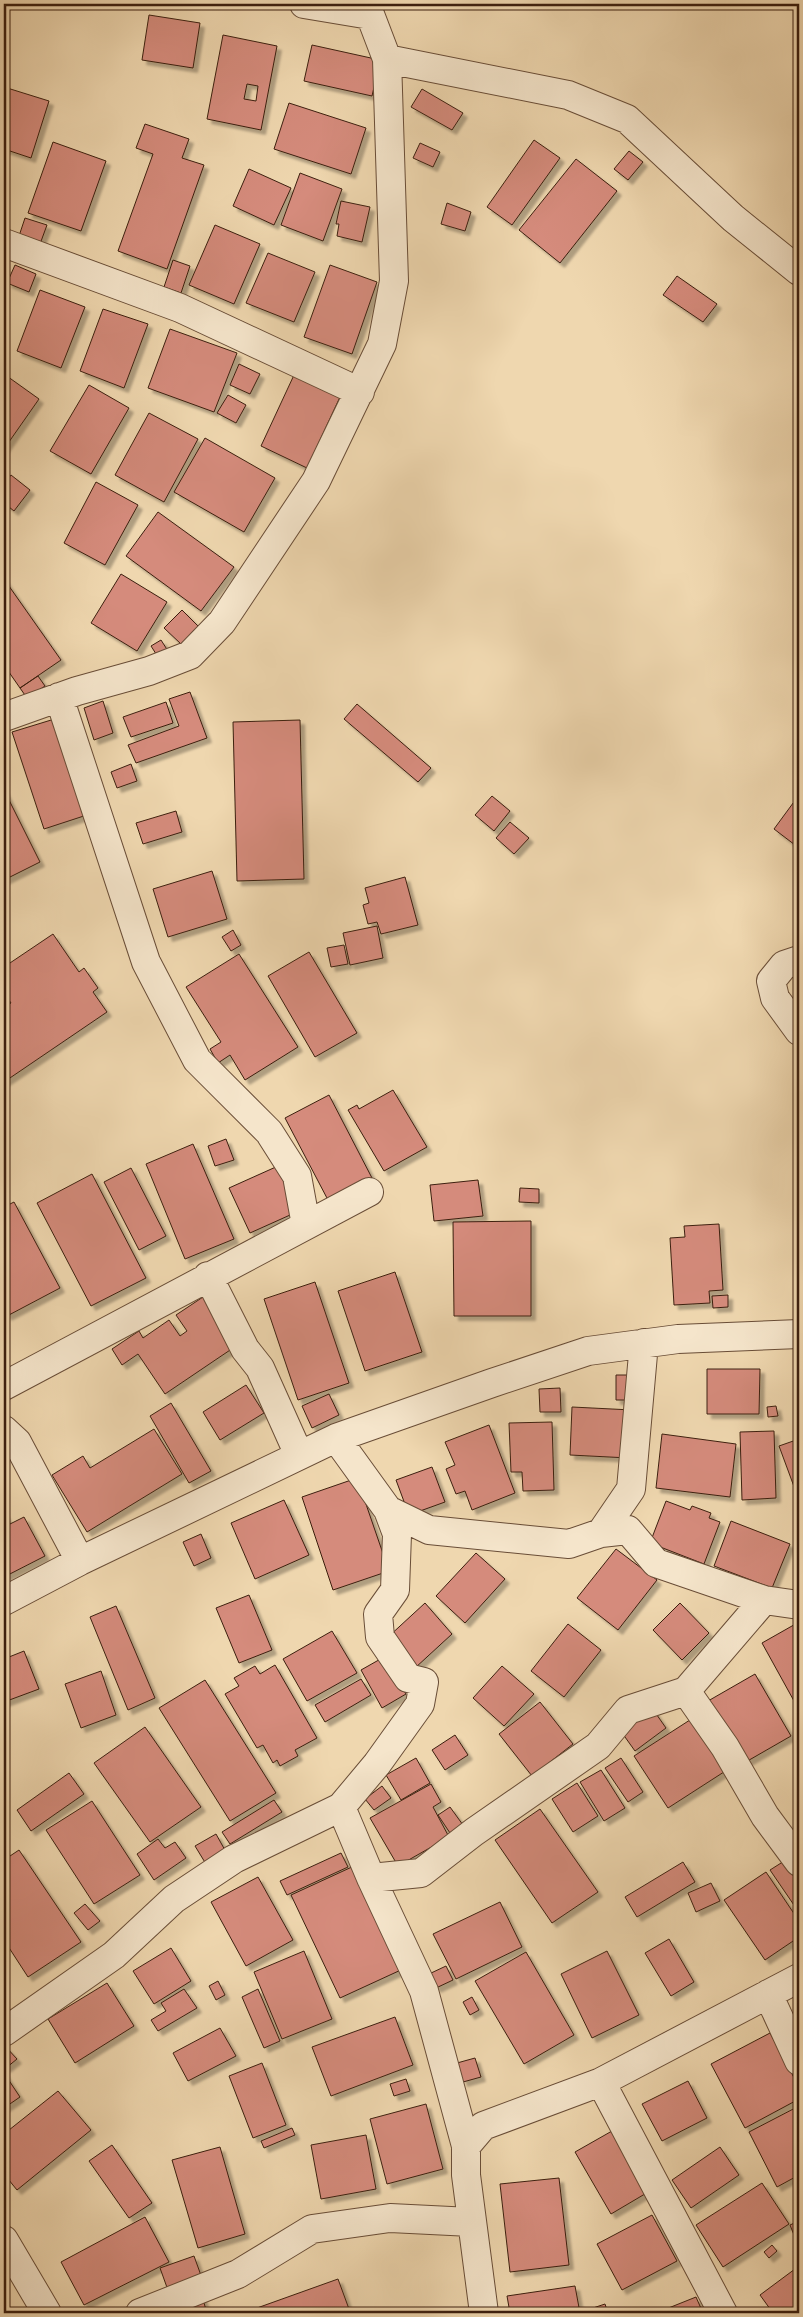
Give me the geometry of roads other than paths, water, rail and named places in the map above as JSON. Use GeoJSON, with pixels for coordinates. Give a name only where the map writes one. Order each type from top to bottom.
{"type":"FeatureCollection","features":[{"type":"Feature","properties":{"kind":"street"},"geometry":{"type":"LineString","coordinates":[[4,718],[59,697],[149,671],[190,655],[222,622],[316,481],[382,344],[394,281],[387,60],[368,9],[304,4]]}},
{"type":"Feature","properties":{"kind":"street"},"geometry":{"type":"LineString","coordinates":[[387,60],[568,95],[627,120],[733,218],[799,271]]}},
{"type":"Feature","properties":{"kind":"street"},"geometry":{"type":"LineString","coordinates":[[4,243],[180,308],[360,392]]}},
{"type":"Feature","properties":{"kind":"street"},"geometry":{"type":"LineString","coordinates":[[59,697],[146,962],[196,1060],[269,1132],[297,1176],[306,1225]]}},
{"type":"Feature","properties":{"kind":"street"},"geometry":{"type":"LineString","coordinates":[[799,960],[784,965],[771,981],[775,998],[799,1031]]}},
{"type":"Feature","properties":{"kind":"street"},"geometry":{"type":"LineString","coordinates":[[4,1386],[369,1192]]}},
{"type":"Feature","properties":{"kind":"street"},"geometry":{"type":"LineString","coordinates":[[208,1276],[245,1350],[260,1368],[299,1455]]}},
{"type":"Feature","properties":{"kind":"street"},"geometry":{"type":"LineString","coordinates":[[4,1601],[80,1561],[336,1438],[492,1382],[588,1351],[678,1339],[799,1334]]}},
{"type":"Feature","properties":{"kind":"street"},"geometry":{"type":"LineString","coordinates":[[601,1533],[631,1489],[644,1343]]}},
{"type":"Feature","properties":{"kind":"street"},"geometry":{"type":"LineString","coordinates":[[4,1430],[17,1442],[80,1561]]}},
{"type":"Feature","properties":{"kind":"street"},"geometry":{"type":"LineString","coordinates":[[4,2032],[114,1955],[174,1899],[234,1859],[341,1807],[377,1764],[420,1704],[424,1682],[408,1678],[380,1637],[378,1614],[395,1590],[397,1534],[388,1510],[336,1438]]}},
{"type":"Feature","properties":{"kind":"street"},"geometry":{"type":"LineString","coordinates":[[388,1510],[429,1530],[569,1544],[601,1533],[628,1530],[656,1563],[764,1600],[799,1605]]}},
{"type":"Feature","properties":{"kind":"street"},"geometry":{"type":"LineString","coordinates":[[371,1878],[421,1873],[474,1832],[598,1746],[628,1710],[686,1691],[764,1600]]}},
{"type":"Feature","properties":{"kind":"street"},"geometry":{"type":"LineString","coordinates":[[686,1691],[725,1747],[765,1816],[799,1862]]}},
{"type":"Feature","properties":{"kind":"street"},"geometry":{"type":"LineString","coordinates":[[341,1807],[371,1878],[424,1991],[466,2146],[466,2175],[471,2222],[484,2313]]}},
{"type":"Feature","properties":{"kind":"street"},"geometry":{"type":"LineString","coordinates":[[466,2146],[483,2126],[601,2082],[799,1978]]}},
{"type":"Feature","properties":{"kind":"street"},"geometry":{"type":"LineString","coordinates":[[768,1994],[799,2061]]}},
{"type":"Feature","properties":{"kind":"street"},"geometry":{"type":"LineString","coordinates":[[601,2082],[723,2313]]}},
{"type":"Feature","properties":{"kind":"street"},"geometry":{"type":"LineString","coordinates":[[140,2313],[238,2274],[312,2230],[390,2218],[471,2222]]}},
{"type":"Feature","properties":{"kind":"street"},"geometry":{"type":"LineString","coordinates":[[4,2240],[47,2313]]}}]}
